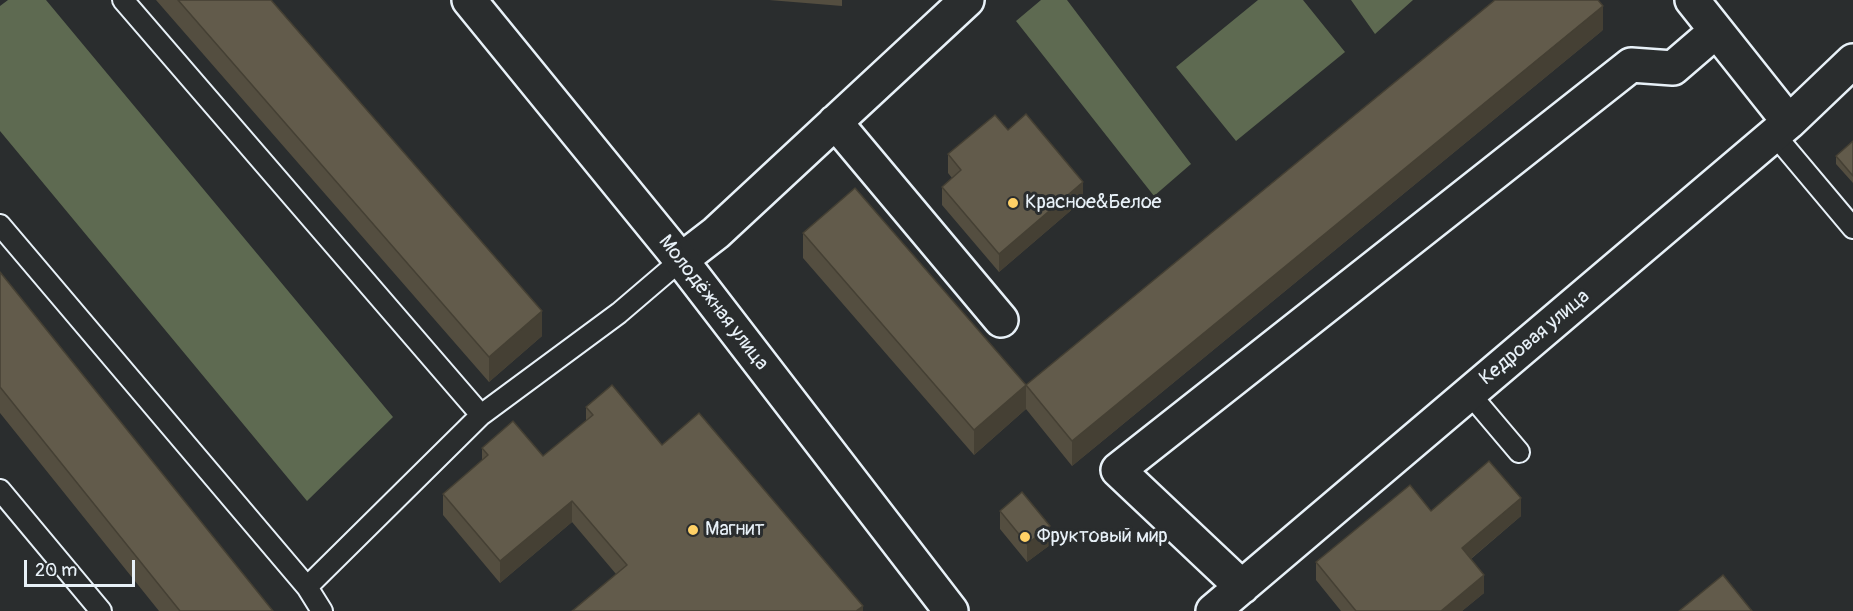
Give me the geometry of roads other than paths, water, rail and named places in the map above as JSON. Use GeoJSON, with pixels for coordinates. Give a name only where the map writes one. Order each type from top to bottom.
{"type":"FeatureCollection","features":[{"type":"Feature","properties":{"kind":"street","name":"Молодёжная улица"},"geometry":{"type":"LineString","coordinates":[[469,0],[681,260],[951,611]]}},
{"type":"Feature","properties":{"kind":"street"},"geometry":{"type":"LineString","coordinates":[[681,260],[716,233],[967,0]]}},
{"type":"Feature","properties":{"kind":"street"},"geometry":{"type":"LineString","coordinates":[[1692,0],[1716,31],[1781,128]]}},
{"type":"Feature","properties":{"kind":"street"},"geometry":{"type":"LineString","coordinates":[[1242,586],[1118,470],[1631,65],[1673,68],[1716,31]]}},
{"type":"Feature","properties":{"kind":"street","name":"Кедровая улица"},"geometry":{"type":"LineString","coordinates":[[1213,611],[1781,128],[1853,61]]}},
{"type":"Feature","properties":{"kind":"street"},"geometry":{"type":"LineString","coordinates":[[835,122],[1001,320]]}},
{"type":"Feature","properties":{"kind":"lane"},"geometry":{"type":"LineString","coordinates":[[123,0],[481,416]]}},
{"type":"Feature","properties":{"kind":"lane"},"geometry":{"type":"LineString","coordinates":[[1781,128],[1853,228]]}},
{"type":"Feature","properties":{"kind":"lane"},"geometry":{"type":"LineString","coordinates":[[0,225],[308,587],[322,611]]}},
{"type":"Feature","properties":{"kind":"lane"},"geometry":{"type":"LineString","coordinates":[[308,587],[481,416],[619,313],[681,260]]}},
{"type":"Feature","properties":{"kind":"lane"},"geometry":{"type":"LineString","coordinates":[[1469,393],[1520,452]]}},
{"type":"Feature","properties":{"kind":"lane"},"geometry":{"type":"LineString","coordinates":[[0,490],[101,611]]}},
{"type":"Feature","properties":{"kind":"place","name":"Красное&Белое"},"geometry":{"type":"Point","coordinates":[1013,203]}},
{"type":"Feature","properties":{"kind":"place","name":"Магнит"},"geometry":{"type":"Point","coordinates":[693,530]}},
{"type":"Feature","properties":{"kind":"place","name":"Фруктовый мир"},"geometry":{"type":"Point","coordinates":[1025,537]}}]}
